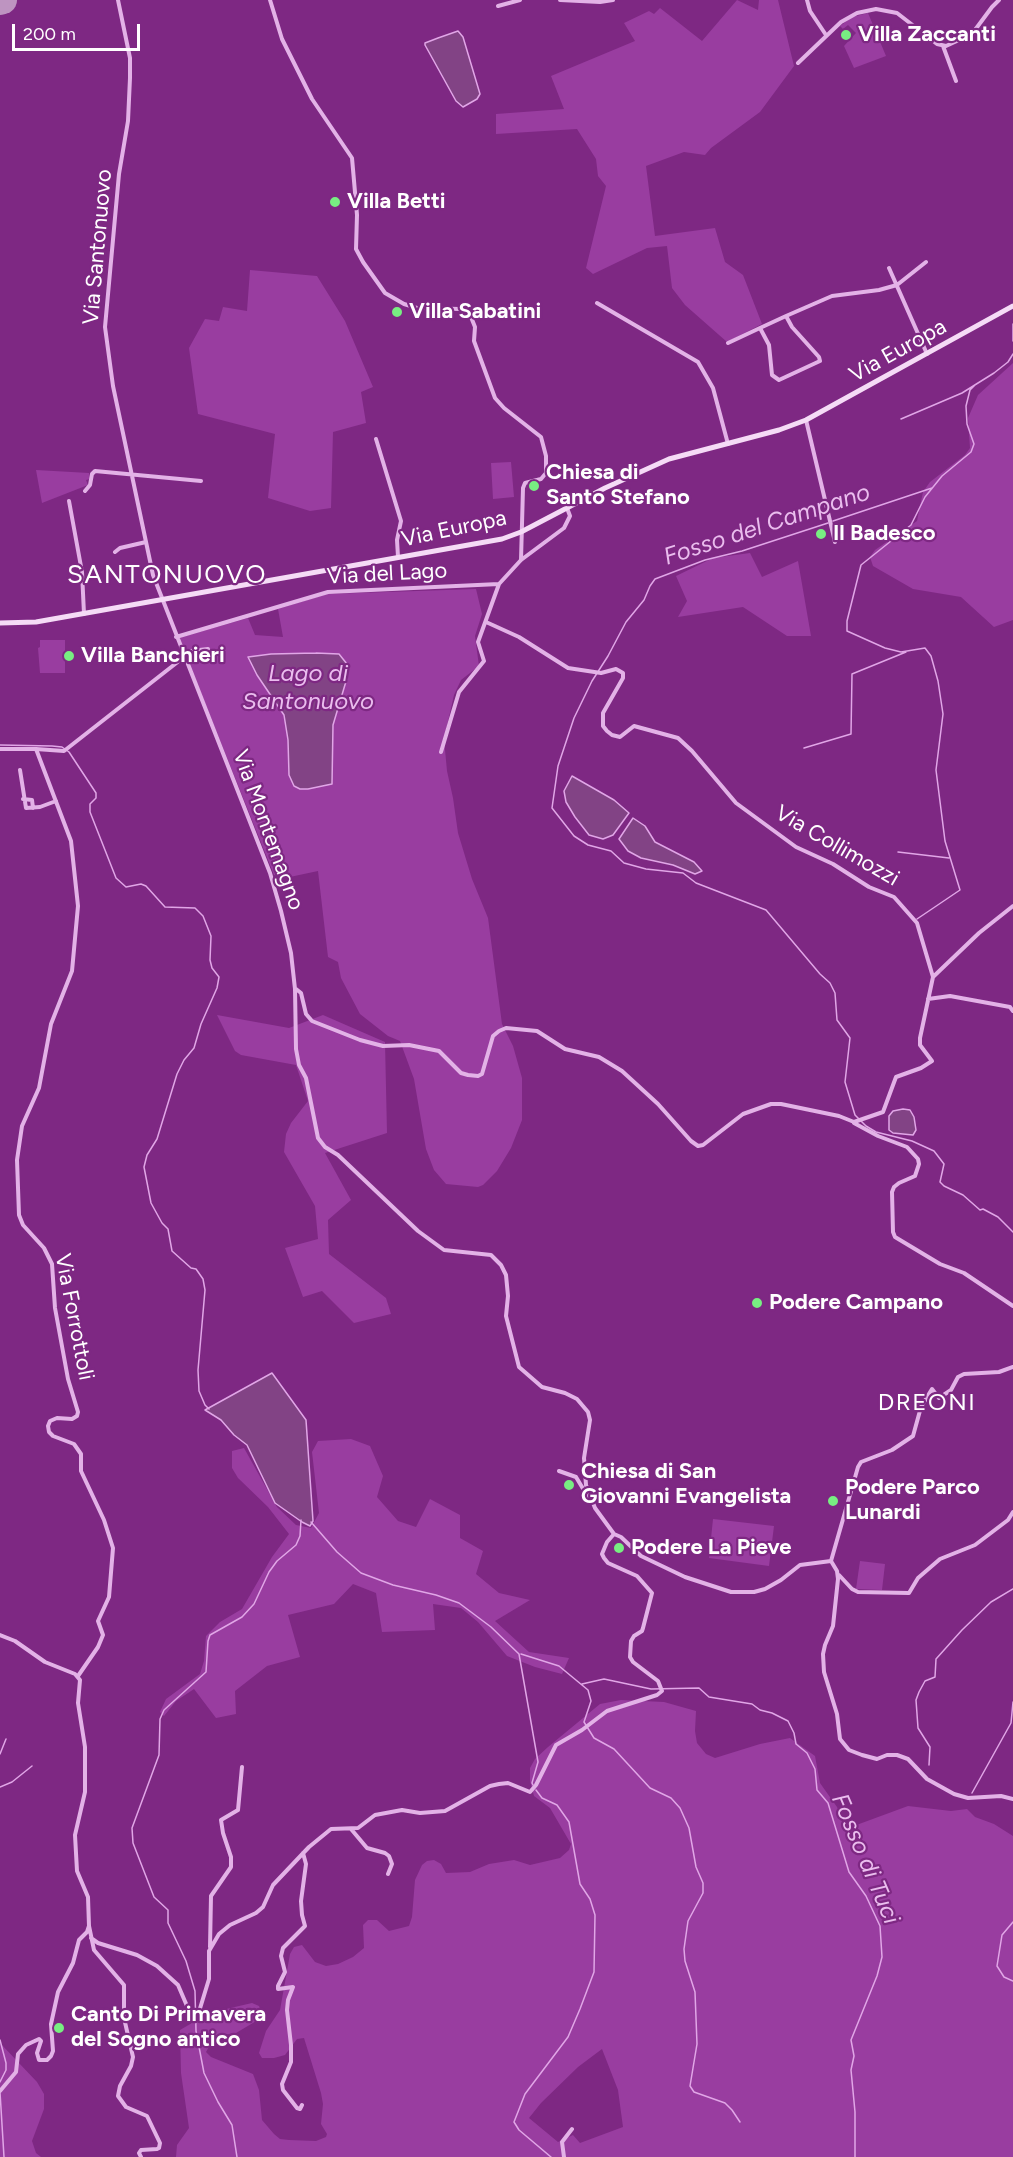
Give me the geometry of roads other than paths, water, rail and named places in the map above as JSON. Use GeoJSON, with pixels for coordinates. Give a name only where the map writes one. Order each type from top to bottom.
{"type":"FeatureCollection","features":[{"type":"Feature","properties":{"kind":"main road","name":"Via Europa"},"geometry":{"type":"LineString","coordinates":[[0,623],[36,622],[162,601],[502,539],[521,532],[567,507],[669,459],[779,430],[806,420],[1013,306]]}},
{"type":"Feature","properties":{"kind":"street","name":"Via Santonuovo"},"geometry":{"type":"LineString","coordinates":[[118,0],[130,58],[130,78],[128,121],[119,174],[105,327],[113,386],[131,474],[153,575],[162,601]]}},
{"type":"Feature","properties":{"kind":"street"},"geometry":{"type":"LineString","coordinates":[[270,0],[282,39],[312,99],[352,158],[357,215],[356,249],[363,262],[385,293],[404,304],[417,308],[460,309],[471,317],[475,327],[474,341],[495,398],[504,408],[541,437],[546,456],[546,473],[541,479],[524,484],[521,560]]}},
{"type":"Feature","properties":{"kind":"street"},"geometry":{"type":"LineString","coordinates":[[498,6],[520,0]]}},
{"type":"Feature","properties":{"kind":"street"},"geometry":{"type":"LineString","coordinates":[[560,0],[600,2],[613,0]]}},
{"type":"Feature","properties":{"kind":"street"},"geometry":{"type":"LineString","coordinates":[[807,0],[810,11],[826,35]]}},
{"type":"Feature","properties":{"kind":"street"},"geometry":{"type":"LineString","coordinates":[[943,46],[972,34],[999,0]]}},
{"type":"Feature","properties":{"kind":"street"},"geometry":{"type":"LineString","coordinates":[[798,63],[841,22],[853,15],[882,9],[901,16],[934,42],[943,46],[956,81]]}},
{"type":"Feature","properties":{"kind":"street"},"geometry":{"type":"LineString","coordinates":[[728,343],[832,296],[879,290],[897,285],[926,262]]}},
{"type":"Feature","properties":{"kind":"street"},"geometry":{"type":"LineString","coordinates":[[889,268],[927,354]]}},
{"type":"Feature","properties":{"kind":"street"},"geometry":{"type":"LineString","coordinates":[[597,303],[698,362],[713,388],[728,444]]}},
{"type":"Feature","properties":{"kind":"street"},"geometry":{"type":"LineString","coordinates":[[760,328],[770,345],[772,375],[776,379],[782,379],[819,363],[819,357],[792,327],[786,316]]}},
{"type":"Feature","properties":{"kind":"street"},"geometry":{"type":"LineString","coordinates":[[806,420],[835,542]]}},
{"type":"Feature","properties":{"kind":"street"},"geometry":{"type":"LineString","coordinates":[[376,439],[401,521],[397,540],[398,558]]}},
{"type":"Feature","properties":{"kind":"street"},"geometry":{"type":"LineString","coordinates":[[85,491],[90,485],[94,472],[201,481]]}},
{"type":"Feature","properties":{"kind":"street"},"geometry":{"type":"LineString","coordinates":[[69,501],[82,572],[84,614]]}},
{"type":"Feature","properties":{"kind":"street"},"geometry":{"type":"LineString","coordinates":[[441,753],[459,692],[484,661],[478,642],[499,584],[521,560],[564,528],[570,516],[567,507]]}},
{"type":"Feature","properties":{"kind":"street"},"geometry":{"type":"LineString","coordinates":[[115,552],[120,548],[146,542]]}},
{"type":"Feature","properties":{"kind":"street","name":"Via del Lago"},"geometry":{"type":"LineString","coordinates":[[176,637],[324,592],[499,584]]}},
{"type":"Feature","properties":{"kind":"street","name":"Via Montemagno"},"geometry":{"type":"LineString","coordinates":[[162,601],[270,873],[291,953],[295,989],[296,1049],[306,1078],[318,1138],[325,1147],[338,1155],[418,1231],[444,1250],[491,1255],[501,1265],[506,1275],[508,1296],[506,1317],[519,1367],[542,1387],[577,1399],[588,1412],[590,1420],[584,1458],[586,1485],[595,1508],[614,1534],[641,1556],[685,1577],[731,1593],[765,1589],[782,1580],[800,1565],[831,1561]]}},
{"type":"Feature","properties":{"kind":"street","name":"Via Collimozzi"},"geometry":{"type":"LineString","coordinates":[[486,622],[519,637],[568,668],[598,672],[616,669],[623,673],[623,678],[603,713],[603,726],[607,731],[620,737],[634,726],[678,738],[736,803],[800,849],[833,864],[869,887],[894,897],[917,923],[933,977]]}},
{"type":"Feature","properties":{"kind":"street"},"geometry":{"type":"LineString","coordinates":[[0,749],[66,749],[183,654],[208,649]]}},
{"type":"Feature","properties":{"kind":"street","name":"Via Forrottoli"},"geometry":{"type":"LineString","coordinates":[[36,749],[70,841],[78,906],[72,971],[51,1024],[39,1088],[22,1126],[17,1160],[19,1215],[23,1225],[44,1248],[52,1264],[55,1308],[68,1379],[78,1412],[77,1416],[72,1419],[54,1419],[48,1426],[53,1436],[74,1444],[78,1448],[81,1454],[81,1471],[112,1541],[110,1591],[98,1621],[103,1635],[98,1647],[78,1677]]}},
{"type":"Feature","properties":{"kind":"street"},"geometry":{"type":"LineString","coordinates":[[20,770],[26,808],[56,801]]}},
{"type":"Feature","properties":{"kind":"street"},"geometry":{"type":"LineString","coordinates":[[23,799],[32,800],[33,808]]}},
{"type":"Feature","properties":{"kind":"street"},"geometry":{"type":"LineString","coordinates":[[854,1122],[883,1112],[896,1077],[921,1068],[932,1061],[920,1045],[933,977],[979,933],[1013,906]]}},
{"type":"Feature","properties":{"kind":"street"},"geometry":{"type":"LineString","coordinates":[[295,989],[301,993],[306,1014],[312,1021],[382,1046],[409,1045],[439,1051],[461,1073],[468,1075],[482,1074],[493,1036],[499,1031],[506,1028],[537,1032],[565,1049],[599,1057],[622,1071],[698,1146],[703,1145],[743,1114],[771,1104],[782,1104],[839,1116],[854,1122],[870,1132],[907,1147],[918,1159],[919,1164],[915,1176],[899,1183],[892,1192],[893,1232],[896,1237],[940,1264],[964,1273],[1013,1306]]}},
{"type":"Feature","properties":{"kind":"street"},"geometry":{"type":"LineString","coordinates":[[928,999],[950,996],[1010,1007],[1013,1011]]}},
{"type":"Feature","properties":{"kind":"street"},"geometry":{"type":"LineString","coordinates":[[1013,1367],[999,1372],[964,1374],[958,1377],[951,1390],[939,1398],[932,1389],[921,1407],[913,1436],[892,1450],[861,1462],[831,1561],[837,1574],[858,1592],[909,1593],[918,1578],[940,1559],[975,1545],[1008,1520],[1013,1512]]}},
{"type":"Feature","properties":{"kind":"street"},"geometry":{"type":"LineString","coordinates":[[559,1471],[576,1477],[595,1508]]}},
{"type":"Feature","properties":{"kind":"street"},"geometry":{"type":"LineString","coordinates":[[210,1948],[219,1934],[230,1924],[256,1913],[263,1907],[273,1885],[303,1853],[331,1829],[358,1828],[381,1814],[402,1810],[420,1813],[445,1811],[490,1786],[508,1782],[526,1791],[533,1791],[556,1745],[582,1730],[607,1711],[657,1695],[662,1691],[658,1681],[633,1662],[630,1657],[631,1641],[642,1631],[652,1593],[637,1576],[608,1563],[604,1558],[602,1554],[607,1542],[614,1534]]}},
{"type":"Feature","properties":{"kind":"street"},"geometry":{"type":"LineString","coordinates":[[837,1574],[833,1626],[823,1653],[824,1672],[837,1714],[840,1739],[849,1750],[862,1755],[877,1759],[887,1755],[897,1755],[908,1759],[927,1779],[954,1794],[968,1798],[1001,1796],[1013,1799]]}},
{"type":"Feature","properties":{"kind":"street"},"geometry":{"type":"LineString","coordinates":[[0,1635],[15,1641],[45,1662],[80,1680],[78,1703],[85,1747],[85,1792],[75,1835],[78,1878],[88,1897],[89,1926],[94,1950],[124,1985],[124,2018],[133,2057],[118,2096],[126,2107],[147,2116],[160,2143],[159,2148],[144,2149],[139,2152],[140,2156]]}},
{"type":"Feature","properties":{"kind":"street"},"geometry":{"type":"LineString","coordinates":[[91,1938],[98,1943],[137,1954],[157,1966],[178,1985],[187,2010],[193,2015],[198,2015],[209,1979],[211,1896],[231,1868],[231,1857],[221,1820],[238,1810],[242,1767]]}},
{"type":"Feature","properties":{"kind":"street"},"geometry":{"type":"LineString","coordinates":[[351,1829],[367,1848],[385,1852],[389,1856],[392,1864],[388,1874]]}},
{"type":"Feature","properties":{"kind":"street"},"geometry":{"type":"LineString","coordinates":[[302,2105],[300,2109],[297,2108],[283,2090],[282,2084],[291,2062],[287,2010],[293,1987],[279,1989],[278,1986],[285,1972],[281,1956],[283,1948],[305,1926],[301,1901],[306,1864],[303,1853]]}},
{"type":"Feature","properties":{"kind":"street"},"geometry":{"type":"LineString","coordinates":[[0,2091],[16,2072],[18,2054],[26,2045],[35,2039],[41,2041],[37,2057],[42,2061],[47,2060],[53,2051],[51,2024],[58,1992],[73,1964],[79,1940],[87,1932],[89,1926]]}},
{"type":"Feature","properties":{"kind":"street"},"geometry":{"type":"LineString","coordinates":[[564,2157],[562,2142],[572,2129]]}},
{"type":"Feature","properties":{"kind":"water"},"geometry":{"type":"Polygon","coordinates":[[[458,31],[463,37],[480,94],[477,99],[463,107],[456,101],[425,45],[425,43],[458,31]]]}},
{"type":"Feature","properties":{"kind":"water","name":"Lago di Santonuovo"},"geometry":{"type":"Polygon","coordinates":[[[339,654],[347,664],[347,678],[333,725],[332,784],[300,789],[294,786],[289,775],[288,740],[284,715],[257,675],[248,657],[339,654]]]}},
{"type":"Feature","properties":{"kind":"water"},"geometry":{"type":"Polygon","coordinates":[[[572,776],[614,800],[629,813],[613,835],[603,839],[589,835],[575,817],[566,802],[564,791],[572,776]]]}},
{"type":"Feature","properties":{"kind":"water"},"geometry":{"type":"Polygon","coordinates":[[[633,818],[645,826],[655,842],[694,862],[702,871],[695,874],[673,865],[641,858],[628,851],[619,839],[633,818]]]}},
{"type":"Feature","properties":{"kind":"water"},"geometry":{"type":"Polygon","coordinates":[[[910,1110],[914,1117],[916,1130],[913,1135],[893,1133],[889,1130],[889,1116],[893,1111],[910,1110]]]}},
{"type":"Feature","properties":{"kind":"water"},"geometry":{"type":"Polygon","coordinates":[[[272,1373],[306,1420],[313,1521],[310,1526],[275,1503],[247,1445],[234,1435],[221,1420],[205,1410],[272,1373]]]}},
{"type":"Feature","properties":{"kind":"waterway"},"geometry":{"type":"LineString","coordinates":[[1013,324],[1013,341]]}},
{"type":"Feature","properties":{"kind":"waterway"},"geometry":{"type":"LineString","coordinates":[[901,419],[962,393],[994,373],[1008,362],[1013,354]]}},
{"type":"Feature","properties":{"kind":"waterway"},"geometry":{"type":"LineString","coordinates":[[917,919],[960,890],[945,841],[936,770],[943,714],[938,681],[931,656],[925,648],[901,652],[885,648],[847,631],[847,621],[861,565],[911,525],[925,497],[942,476],[971,452],[974,444],[967,424],[966,406],[970,390],[975,385]]}},
{"type":"Feature","properties":{"kind":"waterway","name":"Fosso del Campano"},"geometry":{"type":"LineString","coordinates":[[833,521],[932,488]]}},
{"type":"Feature","properties":{"kind":"waterway","name":"Fosso del Campano"},"geometry":{"type":"LineString","coordinates":[[828,523],[742,551],[705,560],[655,579],[644,600],[626,622],[574,718],[558,766],[552,808],[574,836],[588,845],[611,851],[624,863],[646,869],[683,873],[696,883],[766,910],[830,983],[835,993],[837,1020],[850,1038],[845,1082],[855,1115],[876,1132],[912,1141],[934,1151],[944,1164],[940,1182],[963,1195],[980,1210],[983,1209],[998,1217],[1013,1232]]}},
{"type":"Feature","properties":{"kind":"waterway"},"geometry":{"type":"LineString","coordinates":[[804,748],[851,734],[852,674],[906,652]]}},
{"type":"Feature","properties":{"kind":"waterway"},"geometry":{"type":"LineString","coordinates":[[0,745],[62,747],[69,752],[96,793],[96,798],[90,804],[90,812],[116,878],[126,887],[141,884],[146,886],[165,907],[195,908],[203,916],[211,936],[210,960],[212,968],[219,977],[217,988],[201,1024],[194,1048],[184,1060],[177,1074],[157,1139],[147,1155],[144,1167],[151,1203],[168,1229],[172,1251],[191,1268],[196,1269],[203,1279],[205,1290],[198,1370],[199,1391],[209,1409]]}},
{"type":"Feature","properties":{"kind":"waterway"},"geometry":{"type":"LineString","coordinates":[[898,852],[949,858]]}},
{"type":"Feature","properties":{"kind":"waterway"},"geometry":{"type":"LineString","coordinates":[[237,2157],[232,2125],[204,2073],[196,2031],[195,1991],[186,1961],[168,1923],[168,1910],[154,1897],[133,1843],[132,1828],[159,1755],[160,1719],[164,1710],[206,1672],[210,1635],[242,1617],[254,1604],[269,1572],[277,1561],[296,1545],[300,1536],[301,1520]]}},
{"type":"Feature","properties":{"kind":"waterway"},"geometry":{"type":"LineString","coordinates":[[311,1522],[337,1552],[361,1573],[393,1585],[459,1603],[491,1627],[519,1654],[538,1762],[533,1785]]}},
{"type":"Feature","properties":{"kind":"waterway"},"geometry":{"type":"LineString","coordinates":[[929,1765],[930,1747],[918,1728],[916,1700],[919,1692],[925,1681],[935,1677],[936,1659],[962,1630],[991,1602],[1013,1589]]}},
{"type":"Feature","properties":{"kind":"waterway"},"geometry":{"type":"LineString","coordinates":[[521,1654],[559,1666],[588,1690],[591,1701],[584,1722],[594,1738],[614,1749],[650,1788],[671,1798],[680,1808],[689,1828],[696,1867],[703,1883],[703,1893],[688,1921],[684,1949],[685,1961],[695,1992],[697,2044],[690,2086],[694,2092],[725,2103],[740,2122]]}},
{"type":"Feature","properties":{"kind":"waterway","name":"Fosso di Tuci"},"geometry":{"type":"LineString","coordinates":[[582,1684],[604,1679],[651,1689],[699,1688],[709,1697],[752,1704],[760,1710],[788,1721],[796,1744],[807,1753],[815,1769],[817,1790],[828,1803],[849,1872],[866,1896],[880,1926],[882,1957],[877,1976],[851,2040],[854,2056],[851,2070],[855,2112],[855,2157]]}},
{"type":"Feature","properties":{"kind":"waterway"},"geometry":{"type":"LineString","coordinates":[[972,1793],[1011,1723],[1013,1702]]}},
{"type":"Feature","properties":{"kind":"waterway"},"geometry":{"type":"LineString","coordinates":[[0,1754],[6,1739]]}},
{"type":"Feature","properties":{"kind":"waterway"},"geometry":{"type":"LineString","coordinates":[[0,1787],[12,1782],[32,1766]]}},
{"type":"Feature","properties":{"kind":"waterway"},"geometry":{"type":"LineString","coordinates":[[536,1790],[542,1798],[557,1805],[569,1822],[580,1884],[590,1899],[595,1915],[594,1972],[580,2009],[568,2037],[525,2094],[514,2122],[519,2130],[551,2157]]}},
{"type":"Feature","properties":{"kind":"waterway"},"geometry":{"type":"LineString","coordinates":[[1013,1922],[1002,1935],[997,1966],[1004,1977],[1013,1981]]}},
{"type":"Feature","properties":{"kind":"waterway"},"geometry":{"type":"LineString","coordinates":[[0,2040],[6,2063],[6,2070],[0,2082]]}},
{"type":"Feature","properties":{"kind":"waterway"},"geometry":{"type":"LineString","coordinates":[[0,2092],[4,2157]]}},
{"type":"Feature","properties":{"kind":"place","name":"Villa Zaccanti"},"geometry":{"type":"Point","coordinates":[846,35]}},
{"type":"Feature","properties":{"kind":"place","name":"Villa Betti"},"geometry":{"type":"Point","coordinates":[335,202]}},
{"type":"Feature","properties":{"kind":"place","name":"Villa Sabatini"},"geometry":{"type":"Point","coordinates":[397,312]}},
{"type":"Feature","properties":{"kind":"place","name":"Chiesa di Santo Stefano"},"geometry":{"type":"Point","coordinates":[534,486]}},
{"type":"Feature","properties":{"kind":"place","name":"Il Badesco"},"geometry":{"type":"Point","coordinates":[821,534]}},
{"type":"Feature","properties":{"kind":"place","name":"Villa Banchieri"},"geometry":{"type":"Point","coordinates":[69,656]}},
{"type":"Feature","properties":{"kind":"place","name":"Podere Campano"},"geometry":{"type":"Point","coordinates":[757,1303]}},
{"type":"Feature","properties":{"kind":"place","name":"Chiesa di San Giovanni Evangelista"},"geometry":{"type":"Point","coordinates":[569,1485]}},
{"type":"Feature","properties":{"kind":"place","name":"Podere Parco Lunardi"},"geometry":{"type":"Point","coordinates":[833,1501]}},
{"type":"Feature","properties":{"kind":"place","name":"Podere La Pieve"},"geometry":{"type":"Point","coordinates":[619,1548]}},
{"type":"Feature","properties":{"kind":"place","name":"Canto Di Primavera del Sogno antico"},"geometry":{"type":"Point","coordinates":[59,2028]}},
{"type":"Feature","properties":{"kind":"district","name":"SANTONUOVO"},"geometry":{"type":"Point","coordinates":[167,575]}},
{"type":"Feature","properties":{"kind":"district","name":"DREONI"},"geometry":{"type":"Point","coordinates":[927,1403]}}]}
